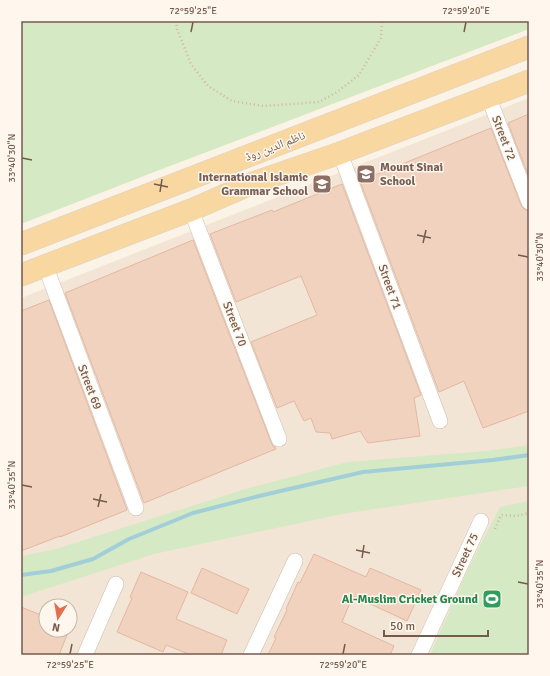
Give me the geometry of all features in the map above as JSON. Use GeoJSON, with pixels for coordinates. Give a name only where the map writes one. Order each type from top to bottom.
{"type":"FeatureCollection","features":[{"type":"Feature","properties":{"kind":"main road","name":"ناظم الدین روڈ"},"geometry":{"type":"LineString","coordinates":[[21,244],[529,47]]}},
{"type":"Feature","properties":{"kind":"main road"},"geometry":{"type":"LineString","coordinates":[[21,274],[191,210],[253,183],[340,153],[529,81]]}},
{"type":"Feature","properties":{"kind":"street","name":"Street 72"},"geometry":{"type":"LineString","coordinates":[[488,96],[529,202]]}},
{"type":"Feature","properties":{"kind":"street","name":"Street 71"},"geometry":{"type":"LineString","coordinates":[[340,153],[440,421]]}},
{"type":"Feature","properties":{"kind":"street","name":"Street 70"},"geometry":{"type":"LineString","coordinates":[[191,210],[280,439]]}},
{"type":"Feature","properties":{"kind":"street","name":"Street 69"},"geometry":{"type":"LineString","coordinates":[[45,265],[136,508]]}},
{"type":"Feature","properties":{"kind":"street","name":"Street 75"},"geometry":{"type":"LineString","coordinates":[[419,655],[481,521]]}},
{"type":"Feature","properties":{"kind":"street"},"geometry":{"type":"LineString","coordinates":[[251,655],[295,561]]}},
{"type":"Feature","properties":{"kind":"street"},"geometry":{"type":"LineString","coordinates":[[85,655],[116,584]]}},
{"type":"Feature","properties":{"kind":"path"},"geometry":{"type":"LineString","coordinates":[[176,21],[177,29],[191,64],[208,86],[232,101],[263,106],[319,102],[338,92],[359,75],[381,38],[382,21]]}},
{"type":"Feature","properties":{"kind":"path"},"geometry":{"type":"LineString","coordinates":[[319,102],[322,109]]}},
{"type":"Feature","properties":{"kind":"path"},"geometry":{"type":"LineString","coordinates":[[495,529],[501,515],[516,516],[529,513]]}},
{"type":"Feature","properties":{"kind":"shaded area"},"geometry":{"type":"Polygon","coordinates":[[[529,98],[529,655],[21,655],[21,298],[529,98]]]}},
{"type":"Feature","properties":{"kind":"green space"},"geometry":{"type":"Polygon","coordinates":[[[21,21],[529,21],[529,29],[21,224],[21,21]]]}},
{"type":"Feature","properties":{"kind":"green space"},"geometry":{"type":"Polygon","coordinates":[[[529,445],[529,486],[342,514],[154,554],[21,597],[21,556],[56,549],[242,490],[347,462],[486,451],[529,445]]]}},
{"type":"Feature","properties":{"kind":"green space","name":"Al-Muslim Cricket Ground"},"geometry":{"type":"Polygon","coordinates":[[[529,501],[529,655],[430,655],[467,571],[500,507],[529,501]]]}},
{"type":"Feature","properties":{"kind":"building"},"geometry":{"type":"Polygon","coordinates":[[[529,114],[529,177],[508,123],[529,114]]]}},
{"type":"Feature","properties":{"kind":"building"},"geometry":{"type":"Polygon","coordinates":[[[491,128],[521,205],[524,209],[529,211],[529,411],[483,428],[464,381],[439,392],[360,181],[491,128]]]}},
{"type":"Feature","properties":{"kind":"building"},"geometry":{"type":"Polygon","coordinates":[[[342,184],[421,395],[414,398],[420,436],[368,443],[360,431],[332,439],[330,433],[316,432],[311,418],[304,421],[294,401],[277,408],[251,342],[317,315],[301,276],[236,302],[210,234],[272,210],[273,212],[342,184]]]}},
{"type":"Feature","properties":{"kind":"building"},"geometry":{"type":"Polygon","coordinates":[[[193,240],[271,442],[276,449],[144,503],[65,293],[193,240]]]}},
{"type":"Feature","properties":{"kind":"building"},"geometry":{"type":"Polygon","coordinates":[[[49,300],[127,510],[21,551],[21,311],[49,300]]]}},
{"type":"Feature","properties":{"kind":"building"},"geometry":{"type":"Polygon","coordinates":[[[314,554],[366,577],[370,568],[421,590],[407,621],[353,596],[342,622],[394,646],[390,655],[268,655],[276,638],[274,637],[298,582],[300,583],[314,554]]]}},
{"type":"Feature","properties":{"kind":"building"},"geometry":{"type":"Polygon","coordinates":[[[202,568],[249,589],[237,614],[191,593],[202,568]]]}},
{"type":"Feature","properties":{"kind":"building"},"geometry":{"type":"Polygon","coordinates":[[[141,572],[188,592],[176,619],[227,640],[221,655],[191,655],[166,645],[163,652],[117,632],[132,598],[130,597],[141,572]]]}},
{"type":"Feature","properties":{"kind":"building"},"geometry":{"type":"Polygon","coordinates":[[[21,607],[38,614],[38,638],[66,638],[59,655],[21,655],[21,607]]]}},
{"type":"Feature","properties":{"kind":"waterway"},"geometry":{"type":"LineString","coordinates":[[21,575],[51,571],[93,559],[129,539],[193,513],[259,496],[363,472],[493,460],[529,455]]}},
{"type":"Feature","properties":{"kind":"place","name":"Mount Sinai School"},"geometry":{"type":"Point","coordinates":[366,174]}},
{"type":"Feature","properties":{"kind":"place","name":"International Islamic Grammar School"},"geometry":{"type":"Point","coordinates":[322,184]}},
{"type":"Feature","properties":{"kind":"place","name":"Al-Muslim Cricket Ground"},"geometry":{"type":"Point","coordinates":[492,599]}}]}
